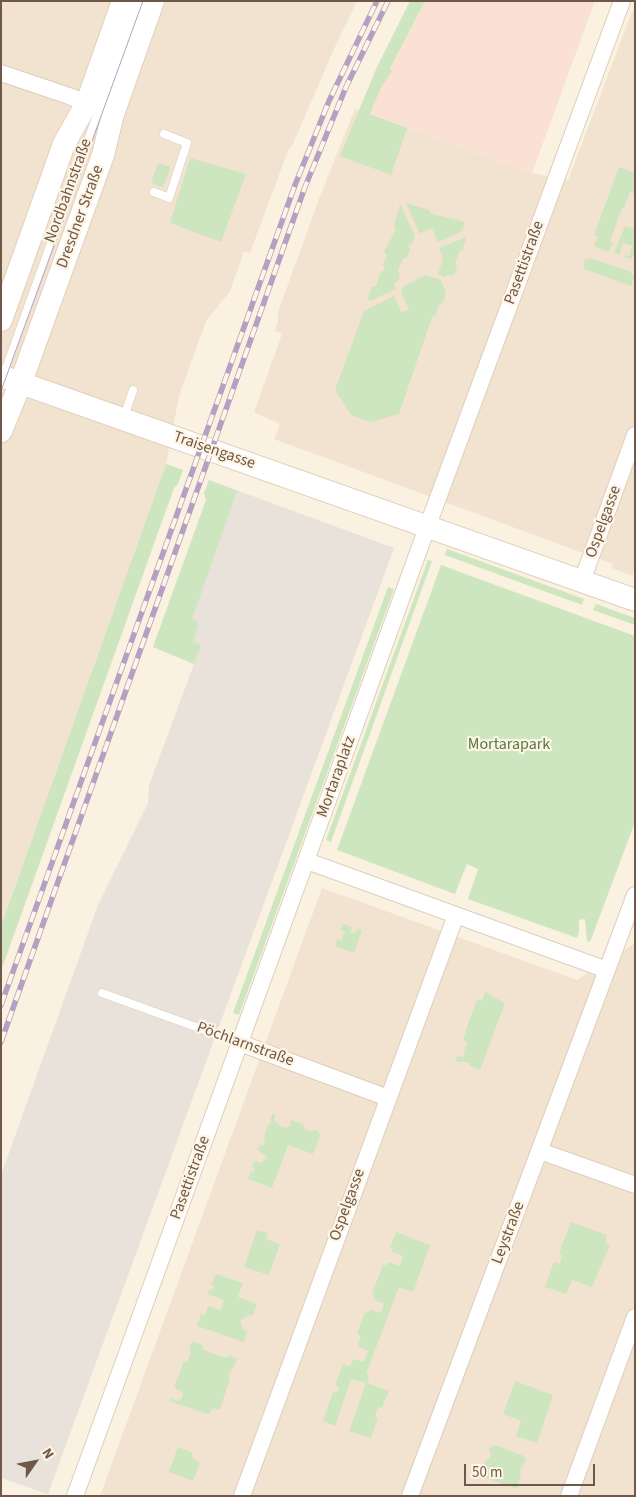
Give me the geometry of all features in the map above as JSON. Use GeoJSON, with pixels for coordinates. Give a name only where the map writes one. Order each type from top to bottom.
{"type":"FeatureCollection","features":[{"type":"Feature","properties":{"kind":"main road","name":"Dresdner Straße"},"geometry":{"type":"LineString","coordinates":[[1,431],[7,379],[103,156],[99,108],[123,1]]}},
{"type":"Feature","properties":{"kind":"main road","name":"Dresdner Straße"},"geometry":{"type":"LineString","coordinates":[[1,320],[6,293],[67,138],[99,108],[153,1]]}},
{"type":"Feature","properties":{"kind":"main road","name":"Traisengasse"},"geometry":{"type":"LineString","coordinates":[[7,379],[428,525]]}},
{"type":"Feature","properties":{"kind":"main road"},"geometry":{"type":"LineString","coordinates":[[428,525],[635,600]]}},
{"type":"Feature","properties":{"kind":"street","name":"Pasettistraße"},"geometry":{"type":"LineString","coordinates":[[428,525],[622,1]]}},
{"type":"Feature","properties":{"kind":"street"},"geometry":{"type":"LineString","coordinates":[[1,73],[99,108]]}},
{"type":"Feature","properties":{"kind":"street","name":"Ospelgasse"},"geometry":{"type":"LineString","coordinates":[[582,581],[635,435]]}},
{"type":"Feature","properties":{"kind":"street","name":"Mortaraplatz"},"geometry":{"type":"LineString","coordinates":[[307,861],[428,525]]}},
{"type":"Feature","properties":{"kind":"street"},"geometry":{"type":"LineString","coordinates":[[307,861],[608,970],[635,895]]}},
{"type":"Feature","properties":{"kind":"street","name":"Pasettistraße"},"geometry":{"type":"LineString","coordinates":[[75,1496],[307,861]]}},
{"type":"Feature","properties":{"kind":"street","name":"Ospelgasse"},"geometry":{"type":"LineString","coordinates":[[242,1496],[456,915]]}},
{"type":"Feature","properties":{"kind":"street","name":"Leystraße"},"geometry":{"type":"LineString","coordinates":[[410,1496],[608,970]]}},
{"type":"Feature","properties":{"kind":"street","name":"Pöchlarnstraße"},"geometry":{"type":"LineString","coordinates":[[240,1043],[388,1098]]}},
{"type":"Feature","properties":{"kind":"street"},"geometry":{"type":"LineString","coordinates":[[540,1151],[635,1185]]}},
{"type":"Feature","properties":{"kind":"street"},"geometry":{"type":"LineString","coordinates":[[569,1496],[635,1317]]}},
{"type":"Feature","properties":{"kind":"lane"},"geometry":{"type":"LineString","coordinates":[[99,108],[138,1]]}},
{"type":"Feature","properties":{"kind":"lane"},"geometry":{"type":"LineString","coordinates":[[154,192],[170,198],[188,143],[164,134]]}},
{"type":"Feature","properties":{"kind":"lane"},"geometry":{"type":"LineString","coordinates":[[124,419],[133,390]]}},
{"type":"Feature","properties":{"kind":"lane","name":"Pöchlarnstraße"},"geometry":{"type":"LineString","coordinates":[[102,993],[240,1043]]}},
{"type":"Feature","properties":{"kind":"shaded area"},"geometry":{"type":"Polygon","coordinates":[[[1,1],[357,1],[292,146],[289,148],[250,253],[244,251],[230,291],[206,321],[179,396],[166,464],[1,926],[1,1]]]}},
{"type":"Feature","properties":{"kind":"shaded area"},"geometry":{"type":"Polygon","coordinates":[[[425,1],[595,1],[532,173],[370,114],[425,1]]]}},
{"type":"Feature","properties":{"kind":"shaded area"},"geometry":{"type":"Polygon","coordinates":[[[635,4],[635,572],[632,576],[612,568],[613,564],[274,439],[280,424],[254,412],[282,334],[275,331],[278,312],[319,199],[355,109],[532,173],[568,180],[635,4]]]}},
{"type":"Feature","properties":{"kind":"shaded area"},"geometry":{"type":"Polygon","coordinates":[[[209,480],[394,548],[48,1494],[1,1478],[1,1175],[98,905],[148,803],[149,785],[194,664],[153,647],[206,500],[204,493],[209,480]]]}},
{"type":"Feature","properties":{"kind":"shaded area"},"geometry":{"type":"Polygon","coordinates":[[[322,888],[577,980],[635,943],[635,1496],[100,1496],[322,888]]]}},
{"type":"Feature","properties":{"kind":"green space"},"geometry":{"type":"Polygon","coordinates":[[[410,1],[425,1],[390,69],[392,71],[381,88],[370,114],[407,128],[391,175],[340,156],[376,69],[410,1]]]}},
{"type":"Feature","properties":{"kind":"green space"},"geometry":{"type":"Polygon","coordinates":[[[190,158],[246,174],[221,242],[170,223],[190,158]]]}},
{"type":"Feature","properties":{"kind":"green space"},"geometry":{"type":"Polygon","coordinates":[[[158,163],[171,167],[163,187],[151,183],[158,163]]]}},
{"type":"Feature","properties":{"kind":"green space"},"geometry":{"type":"Polygon","coordinates":[[[619,167],[635,173],[635,194],[630,192],[624,208],[622,208],[610,241],[613,242],[609,252],[594,246],[598,237],[594,235],[619,167]]]}},
{"type":"Feature","properties":{"kind":"green space"},"geometry":{"type":"Polygon","coordinates":[[[406,203],[429,210],[432,214],[465,222],[462,231],[438,242],[432,228],[420,234],[406,203]]]}},
{"type":"Feature","properties":{"kind":"green space"},"geometry":{"type":"Polygon","coordinates":[[[400,204],[415,236],[412,243],[408,246],[410,250],[407,257],[402,260],[398,270],[400,275],[394,283],[396,289],[370,301],[368,298],[372,286],[376,287],[380,274],[385,268],[383,265],[387,256],[384,251],[396,230],[394,226],[400,204]]]}},
{"type":"Feature","properties":{"kind":"green space"},"geometry":{"type":"Polygon","coordinates":[[[625,226],[635,229],[635,252],[632,259],[624,257],[625,255],[629,256],[632,246],[623,243],[619,255],[614,253],[625,226]]]}},
{"type":"Feature","properties":{"kind":"green space"},"geometry":{"type":"Polygon","coordinates":[[[466,237],[463,250],[459,252],[455,263],[457,267],[454,275],[450,274],[445,277],[438,274],[443,259],[439,248],[466,237]]]}},
{"type":"Feature","properties":{"kind":"green space"},"geometry":{"type":"Polygon","coordinates":[[[590,258],[632,272],[631,274],[635,275],[631,286],[584,269],[585,259],[589,260],[590,258]]]}},
{"type":"Feature","properties":{"kind":"green space"},"geometry":{"type":"Polygon","coordinates":[[[426,275],[441,280],[446,293],[436,315],[432,317],[399,414],[371,422],[351,415],[335,390],[364,311],[394,296],[401,312],[409,309],[401,293],[404,286],[426,275]]]}},
{"type":"Feature","properties":{"kind":"green space"},"geometry":{"type":"Polygon","coordinates":[[[166,464],[183,470],[178,484],[174,488],[1,971],[1,926],[166,464]]]}},
{"type":"Feature","properties":{"kind":"green space"},"geometry":{"type":"Polygon","coordinates":[[[209,480],[237,491],[192,619],[199,622],[193,642],[201,645],[194,664],[153,647],[206,500],[204,493],[209,480]]]}},
{"type":"Feature","properties":{"kind":"green space"},"geometry":{"type":"Polygon","coordinates":[[[447,549],[584,599],[582,605],[445,555],[447,549]]]}},
{"type":"Feature","properties":{"kind":"green space"},"geometry":{"type":"Polygon","coordinates":[[[428,560],[432,561],[331,842],[326,840],[428,560]]]}},
{"type":"Feature","properties":{"kind":"green space","name":"Mortarapark"},"geometry":{"type":"Polygon","coordinates":[[[441,565],[635,636],[635,822],[590,942],[587,941],[585,919],[579,920],[577,938],[468,899],[478,869],[467,864],[455,894],[337,850],[441,565]]]}},
{"type":"Feature","properties":{"kind":"green space"},"geometry":{"type":"Polygon","coordinates":[[[388,587],[394,589],[239,1015],[233,1013],[388,587]]]}},
{"type":"Feature","properties":{"kind":"green space"},"geometry":{"type":"Polygon","coordinates":[[[596,604],[635,618],[635,625],[593,610],[596,604]]]}},
{"type":"Feature","properties":{"kind":"green space"},"geometry":{"type":"Polygon","coordinates":[[[343,924],[352,927],[350,932],[354,934],[357,929],[362,930],[354,953],[335,946],[337,939],[341,941],[345,932],[340,930],[343,924]]]}},
{"type":"Feature","properties":{"kind":"green space"},"geometry":{"type":"Polygon","coordinates":[[[485,992],[505,1003],[480,1070],[470,1066],[468,1062],[456,1062],[457,1056],[463,1057],[467,1042],[463,1040],[469,1021],[477,1000],[482,1001],[485,992]]]}},
{"type":"Feature","properties":{"kind":"green space"},"geometry":{"type":"Polygon","coordinates":[[[273,1113],[275,1114],[274,1120],[280,1126],[286,1128],[290,1125],[291,1120],[304,1125],[303,1128],[313,1132],[314,1129],[321,1134],[313,1154],[288,1145],[272,1188],[248,1179],[251,1171],[254,1172],[255,1168],[252,1167],[255,1161],[261,1163],[267,1157],[258,1150],[260,1145],[264,1145],[265,1140],[263,1139],[268,1124],[271,1125],[270,1120],[273,1113]]]}},
{"type":"Feature","properties":{"kind":"green space"},"geometry":{"type":"Polygon","coordinates":[[[571,1222],[607,1235],[605,1243],[610,1245],[592,1287],[572,1280],[566,1294],[545,1287],[554,1262],[560,1264],[562,1255],[559,1253],[571,1222]]]}},
{"type":"Feature","properties":{"kind":"green space"},"geometry":{"type":"Polygon","coordinates":[[[257,1230],[268,1233],[266,1239],[280,1244],[269,1275],[244,1267],[257,1230]]]}},
{"type":"Feature","properties":{"kind":"green space"},"geometry":{"type":"Polygon","coordinates":[[[396,1232],[430,1245],[413,1292],[399,1287],[366,1374],[369,1376],[367,1383],[389,1391],[382,1408],[378,1407],[375,1417],[378,1418],[371,1438],[349,1431],[366,1383],[351,1379],[335,1426],[323,1421],[333,1392],[337,1393],[339,1387],[335,1385],[343,1364],[350,1367],[353,1359],[364,1362],[368,1351],[358,1346],[361,1336],[357,1334],[364,1314],[372,1310],[381,1313],[384,1303],[376,1301],[372,1293],[383,1265],[387,1265],[388,1262],[400,1266],[403,1256],[392,1252],[393,1249],[390,1248],[396,1232]]]}},
{"type":"Feature","properties":{"kind":"green space"},"geometry":{"type":"Polygon","coordinates":[[[216,1274],[243,1283],[238,1297],[257,1304],[253,1315],[244,1317],[240,1322],[243,1329],[247,1331],[244,1342],[197,1326],[201,1314],[205,1315],[208,1306],[221,1310],[224,1300],[208,1294],[209,1290],[212,1291],[214,1286],[211,1284],[216,1274]]]}},
{"type":"Feature","properties":{"kind":"green space"},"geometry":{"type":"Polygon","coordinates":[[[192,1341],[203,1345],[202,1349],[214,1354],[227,1358],[228,1355],[238,1359],[228,1376],[230,1378],[220,1410],[214,1408],[208,1414],[169,1401],[170,1398],[177,1401],[182,1398],[183,1393],[174,1387],[184,1361],[187,1362],[191,1352],[189,1350],[192,1341]]]}},
{"type":"Feature","properties":{"kind":"green space"},"geometry":{"type":"Polygon","coordinates":[[[515,1381],[553,1395],[537,1443],[516,1436],[521,1421],[503,1414],[515,1381]]]}},
{"type":"Feature","properties":{"kind":"green space"},"geometry":{"type":"Polygon","coordinates":[[[495,1445],[524,1456],[526,1460],[519,1472],[521,1475],[517,1489],[480,1476],[485,1462],[491,1456],[489,1448],[495,1445]]]}},
{"type":"Feature","properties":{"kind":"green space"},"geometry":{"type":"Polygon","coordinates":[[[178,1447],[193,1453],[192,1457],[200,1463],[193,1481],[169,1472],[178,1447]]]}},
{"type":"Feature","properties":{"kind":"tram line"},"geometry":{"type":"LineString","coordinates":[[1,391],[143,1]]}},
{"type":"Feature","properties":{"kind":"tram line"},"geometry":{"type":"LineString","coordinates":[[53,227],[83,144]]}},
{"type":"Feature","properties":{"kind":"railway"},"geometry":{"type":"LineString","coordinates":[[1,1005],[295,185],[329,101],[377,1]]}},
{"type":"Feature","properties":{"kind":"railway"},"geometry":{"type":"LineString","coordinates":[[1,1042],[305,187],[346,87],[388,1]]}}]}
